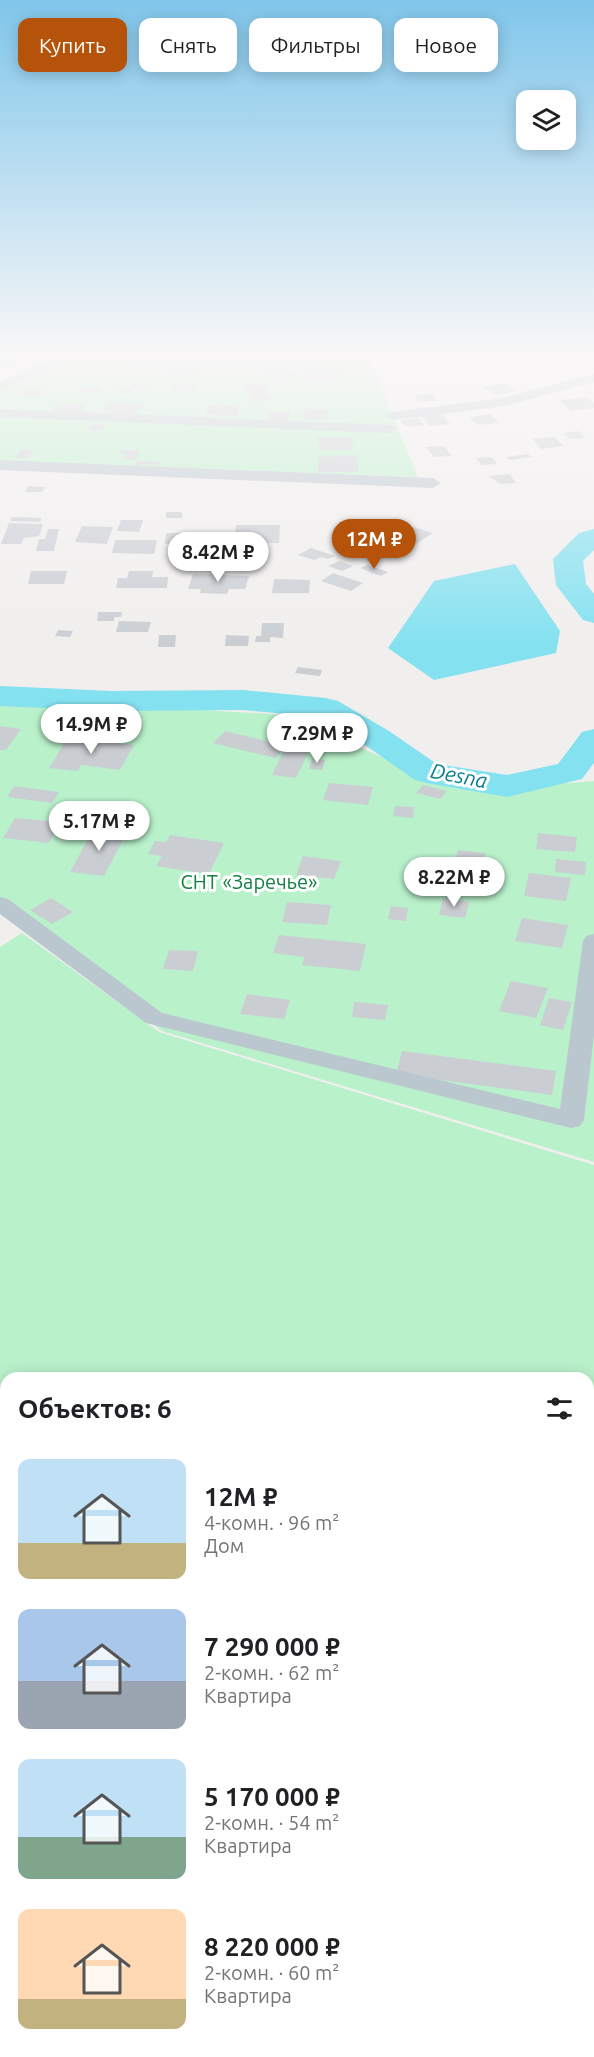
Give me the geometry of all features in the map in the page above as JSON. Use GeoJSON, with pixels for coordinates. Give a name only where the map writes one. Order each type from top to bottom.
{"type":"FeatureCollection","features":[{"type":"Feature","properties":{"kind":"street"},"geometry":{"type":"LineString","coordinates":[[0,465],[432,483]]}},
{"type":"Feature","properties":{"kind":"street"},"geometry":{"type":"LineString","coordinates":[[0,904],[154,1018],[571,1120],[594,941]]}},
{"type":"Feature","properties":{"kind":"green space"},"geometry":{"type":"Polygon","coordinates":[[[0,454],[409,454],[418,477],[0,461],[0,454]]]}},
{"type":"Feature","properties":{"kind":"green space","name":"СНТ «Заречье»"},"geometry":{"type":"Polygon","coordinates":[[[0,698],[286,715],[425,776],[506,788],[594,781],[594,1162],[162,1031],[0,907],[0,698]]]}},
{"type":"Feature","properties":{"kind":"green space"},"geometry":{"type":"Polygon","coordinates":[[[22,933],[159,1032],[594,1165],[594,1372],[0,1372],[0,947],[22,933]]]}},
{"type":"Feature","properties":{"kind":"water"},"geometry":{"type":"Polygon","coordinates":[[[515,564],[560,631],[556,653],[434,680],[388,648],[434,581],[515,564]]]}},
{"type":"Feature","properties":{"kind":"building"},"geometry":{"type":"Polygon","coordinates":[[[18,454],[31,454],[28,458],[15,458],[18,454]]]}},
{"type":"Feature","properties":{"kind":"building"},"geometry":{"type":"Polygon","coordinates":[[[119,454],[138,454],[137,460],[124,459],[125,454],[119,454]]]}},
{"type":"Feature","properties":{"kind":"building"},"geometry":{"type":"Polygon","coordinates":[[[432,454],[450,454],[452,456],[434,457],[432,454]]]}},
{"type":"Feature","properties":{"kind":"building"},"geometry":{"type":"Polygon","coordinates":[[[528,454],[532,457],[510,460],[506,457],[528,454]]]}},
{"type":"Feature","properties":{"kind":"building"},"geometry":{"type":"Polygon","coordinates":[[[357,455],[359,472],[318,472],[319,457],[357,455]]]}},
{"type":"Feature","properties":{"kind":"building"},"geometry":{"type":"Polygon","coordinates":[[[492,457],[497,464],[481,465],[476,458],[492,457]]]}},
{"type":"Feature","properties":{"kind":"building"},"geometry":{"type":"Polygon","coordinates":[[[137,461],[161,462],[159,465],[142,464],[141,468],[134,467],[137,461]]]}},
{"type":"Feature","properties":{"kind":"building"},"geometry":{"type":"Polygon","coordinates":[[[510,474],[516,483],[500,484],[489,476],[510,474]]]}},
{"type":"Feature","properties":{"kind":"building"},"geometry":{"type":"Polygon","coordinates":[[[28,486],[45,487],[42,492],[25,492],[28,486]]]}},
{"type":"Feature","properties":{"kind":"building"},"geometry":{"type":"Polygon","coordinates":[[[166,512],[182,512],[182,518],[166,518],[166,512]]]}},
{"type":"Feature","properties":{"kind":"building"},"geometry":{"type":"Polygon","coordinates":[[[12,517],[42,518],[40,522],[10,521],[12,517]]]}},
{"type":"Feature","properties":{"kind":"building"},"geometry":{"type":"Polygon","coordinates":[[[121,520],[143,520],[139,532],[117,531],[121,520]]]}},
{"type":"Feature","properties":{"kind":"building"},"geometry":{"type":"Polygon","coordinates":[[[9,523],[43,524],[39,536],[24,538],[21,544],[1,544],[9,523]]]}},
{"type":"Feature","properties":{"kind":"building"},"geometry":{"type":"Polygon","coordinates":[[[236,525],[280,525],[279,543],[234,543],[236,525]]]}},
{"type":"Feature","properties":{"kind":"building"},"geometry":{"type":"Polygon","coordinates":[[[82,526],[113,527],[107,544],[75,542],[82,526]]]}},
{"type":"Feature","properties":{"kind":"building"},"geometry":{"type":"Polygon","coordinates":[[[413,527],[433,533],[416,544],[396,538],[413,527]]]}},
{"type":"Feature","properties":{"kind":"building"},"geometry":{"type":"Polygon","coordinates":[[[48,529],[59,529],[54,551],[36,551],[39,539],[45,539],[48,529]]]}},
{"type":"Feature","properties":{"kind":"building"},"geometry":{"type":"Polygon","coordinates":[[[166,533],[199,533],[198,546],[174,548],[174,544],[165,544],[166,533]]]}},
{"type":"Feature","properties":{"kind":"building"},"geometry":{"type":"Polygon","coordinates":[[[115,540],[157,540],[154,554],[112,553],[115,540]]]}},
{"type":"Feature","properties":{"kind":"building"},"geometry":{"type":"Polygon","coordinates":[[[311,548],[335,556],[314,560],[298,555],[311,548]]]}},
{"type":"Feature","properties":{"kind":"building"},"geometry":{"type":"Polygon","coordinates":[[[339,561],[353,566],[342,571],[328,566],[339,561]]]}},
{"type":"Feature","properties":{"kind":"building"},"geometry":{"type":"Polygon","coordinates":[[[367,565],[388,572],[381,576],[360,568],[367,565]]]}},
{"type":"Feature","properties":{"kind":"building"},"geometry":{"type":"Polygon","coordinates":[[[31,571],[67,571],[64,584],[28,584],[31,571]]]}},
{"type":"Feature","properties":{"kind":"building"},"geometry":{"type":"Polygon","coordinates":[[[129,571],[153,571],[152,577],[168,577],[167,588],[116,588],[118,578],[127,578],[129,571]]]}},
{"type":"Feature","properties":{"kind":"building"},"geometry":{"type":"Polygon","coordinates":[[[333,573],[363,583],[351,591],[321,581],[333,573]]]}},
{"type":"Feature","properties":{"kind":"building"},"geometry":{"type":"Polygon","coordinates":[[[193,574],[249,576],[245,589],[229,589],[227,594],[200,593],[201,589],[188,589],[193,574]]]}},
{"type":"Feature","properties":{"kind":"building"},"geometry":{"type":"Polygon","coordinates":[[[274,579],[310,580],[309,593],[272,593],[274,579]]]}},
{"type":"Feature","properties":{"kind":"building"},"geometry":{"type":"Polygon","coordinates":[[[98,612],[122,612],[121,617],[114,617],[114,621],[97,621],[98,612]]]}},
{"type":"Feature","properties":{"kind":"building"},"geometry":{"type":"Polygon","coordinates":[[[119,621],[151,622],[148,632],[116,632],[119,621]]]}},
{"type":"Feature","properties":{"kind":"building"},"geometry":{"type":"Polygon","coordinates":[[[262,623],[284,623],[283,638],[270,637],[270,642],[255,642],[256,636],[261,636],[262,623]]]}},
{"type":"Feature","properties":{"kind":"building"},"geometry":{"type":"Polygon","coordinates":[[[58,630],[73,631],[70,637],[55,636],[58,630]]]}},
{"type":"Feature","properties":{"kind":"building"},"geometry":{"type":"Polygon","coordinates":[[[159,635],[176,635],[175,647],[158,647],[159,635]]]}},
{"type":"Feature","properties":{"kind":"building"},"geometry":{"type":"Polygon","coordinates":[[[226,635],[249,636],[248,646],[225,646],[226,635]]]}},
{"type":"Feature","properties":{"kind":"building"},"geometry":{"type":"Polygon","coordinates":[[[298,667],[322,670],[320,676],[295,673],[298,667]]]}},
{"type":"Feature","properties":{"kind":"building"},"geometry":{"type":"Polygon","coordinates":[[[288,722],[311,729],[298,738],[276,731],[288,722]]]}},
{"type":"Feature","properties":{"kind":"building"},"geometry":{"type":"Polygon","coordinates":[[[0,726],[21,729],[6,750],[0,750],[0,726]]]}},
{"type":"Feature","properties":{"kind":"building"},"geometry":{"type":"Polygon","coordinates":[[[225,731],[287,746],[275,758],[213,743],[225,731]]]}},
{"type":"Feature","properties":{"kind":"building"},"geometry":{"type":"Polygon","coordinates":[[[68,737],[134,745],[120,770],[81,765],[78,771],[49,768],[68,737]]]}},
{"type":"Feature","properties":{"kind":"building"},"geometry":{"type":"Polygon","coordinates":[[[284,750],[308,753],[296,778],[272,775],[284,750]]]}},
{"type":"Feature","properties":{"kind":"building"},"geometry":{"type":"Polygon","coordinates":[[[312,759],[325,760],[322,770],[309,769],[312,759]]]}},
{"type":"Feature","properties":{"kind":"building"},"geometry":{"type":"Polygon","coordinates":[[[329,783],[373,787],[368,805],[323,800],[329,783]]]}},
{"type":"Feature","properties":{"kind":"building"},"geometry":{"type":"Polygon","coordinates":[[[423,785],[447,791],[440,799],[416,793],[423,785]]]}},
{"type":"Feature","properties":{"kind":"building"},"geometry":{"type":"Polygon","coordinates":[[[14,786],[59,792],[52,803],[7,797],[14,786]]]}},
{"type":"Feature","properties":{"kind":"building"},"geometry":{"type":"Polygon","coordinates":[[[395,806],[414,807],[413,818],[393,816],[395,806]]]}},
{"type":"Feature","properties":{"kind":"building"},"geometry":{"type":"Polygon","coordinates":[[[15,818],[60,822],[49,843],[3,838],[15,818]]]}},
{"type":"Feature","properties":{"kind":"building"},"geometry":{"type":"Polygon","coordinates":[[[94,828],[127,832],[104,876],[70,872],[94,828]]]}},
{"type":"Feature","properties":{"kind":"building"},"geometry":{"type":"Polygon","coordinates":[[[538,833],[577,837],[575,852],[536,849],[538,833]]]}},
{"type":"Feature","properties":{"kind":"building"},"geometry":{"type":"Polygon","coordinates":[[[170,835],[224,843],[209,874],[156,866],[162,856],[148,854],[155,841],[166,842],[170,835]]]}},
{"type":"Feature","properties":{"kind":"building"},"geometry":{"type":"Polygon","coordinates":[[[458,850],[485,853],[481,869],[454,866],[458,850]]]}},
{"type":"Feature","properties":{"kind":"building"},"geometry":{"type":"Polygon","coordinates":[[[303,856],[341,861],[334,879],[296,875],[303,856]]]}},
{"type":"Feature","properties":{"kind":"building"},"geometry":{"type":"Polygon","coordinates":[[[556,859],[586,862],[585,875],[555,872],[556,859]]]}},
{"type":"Feature","properties":{"kind":"building"},"geometry":{"type":"Polygon","coordinates":[[[529,873],[571,878],[566,901],[524,896],[529,873]]]}},
{"type":"Feature","properties":{"kind":"building"},"geometry":{"type":"Polygon","coordinates":[[[51,898],[73,912],[52,924],[30,910],[51,898]]]}},
{"type":"Feature","properties":{"kind":"building"},"geometry":{"type":"Polygon","coordinates":[[[443,898],[469,902],[465,918],[439,915],[443,898]]]}},
{"type":"Feature","properties":{"kind":"building"},"geometry":{"type":"Polygon","coordinates":[[[287,902],[331,905],[327,925],[282,922],[287,902]]]}},
{"type":"Feature","properties":{"kind":"building"},"geometry":{"type":"Polygon","coordinates":[[[391,906],[408,908],[406,921],[388,919],[391,906]]]}},
{"type":"Feature","properties":{"kind":"building"},"geometry":{"type":"Polygon","coordinates":[[[522,918],[568,925],[562,948],[515,941],[522,918]]]}},
{"type":"Feature","properties":{"kind":"building"},"geometry":{"type":"Polygon","coordinates":[[[279,935],[366,944],[360,971],[302,965],[304,957],[273,953],[279,935]]]}},
{"type":"Feature","properties":{"kind":"building"},"geometry":{"type":"Polygon","coordinates":[[[169,950],[198,951],[193,971],[163,969],[169,950]]]}},
{"type":"Feature","properties":{"kind":"building"},"geometry":{"type":"Polygon","coordinates":[[[511,981],[548,988],[536,1018],[499,1011],[511,981]]]}},
{"type":"Feature","properties":{"kind":"building"},"geometry":{"type":"Polygon","coordinates":[[[247,994],[290,1000],[284,1019],[240,1014],[247,994]]]}},
{"type":"Feature","properties":{"kind":"building"},"geometry":{"type":"Polygon","coordinates":[[[549,998],[572,1002],[563,1030],[540,1025],[549,998]]]}},
{"type":"Feature","properties":{"kind":"building"},"geometry":{"type":"Polygon","coordinates":[[[354,1002],[388,1005],[385,1020],[352,1017],[354,1002]]]}},
{"type":"Feature","properties":{"kind":"building"},"geometry":{"type":"Polygon","coordinates":[[[402,1051],[556,1071],[552,1095],[396,1074],[402,1051]]]}},
{"type":"Feature","properties":{"kind":"waterway","name":"Desna"},"geometry":{"type":"LineString","coordinates":[[594,538],[589,539],[568,559],[571,585],[594,614]]}},
{"type":"Feature","properties":{"kind":"waterway","name":"Desna"},"geometry":{"type":"LineString","coordinates":[[0,696],[112,701],[243,700],[326,708],[377,738],[427,773],[507,786],[570,772],[594,739]]}}]}
